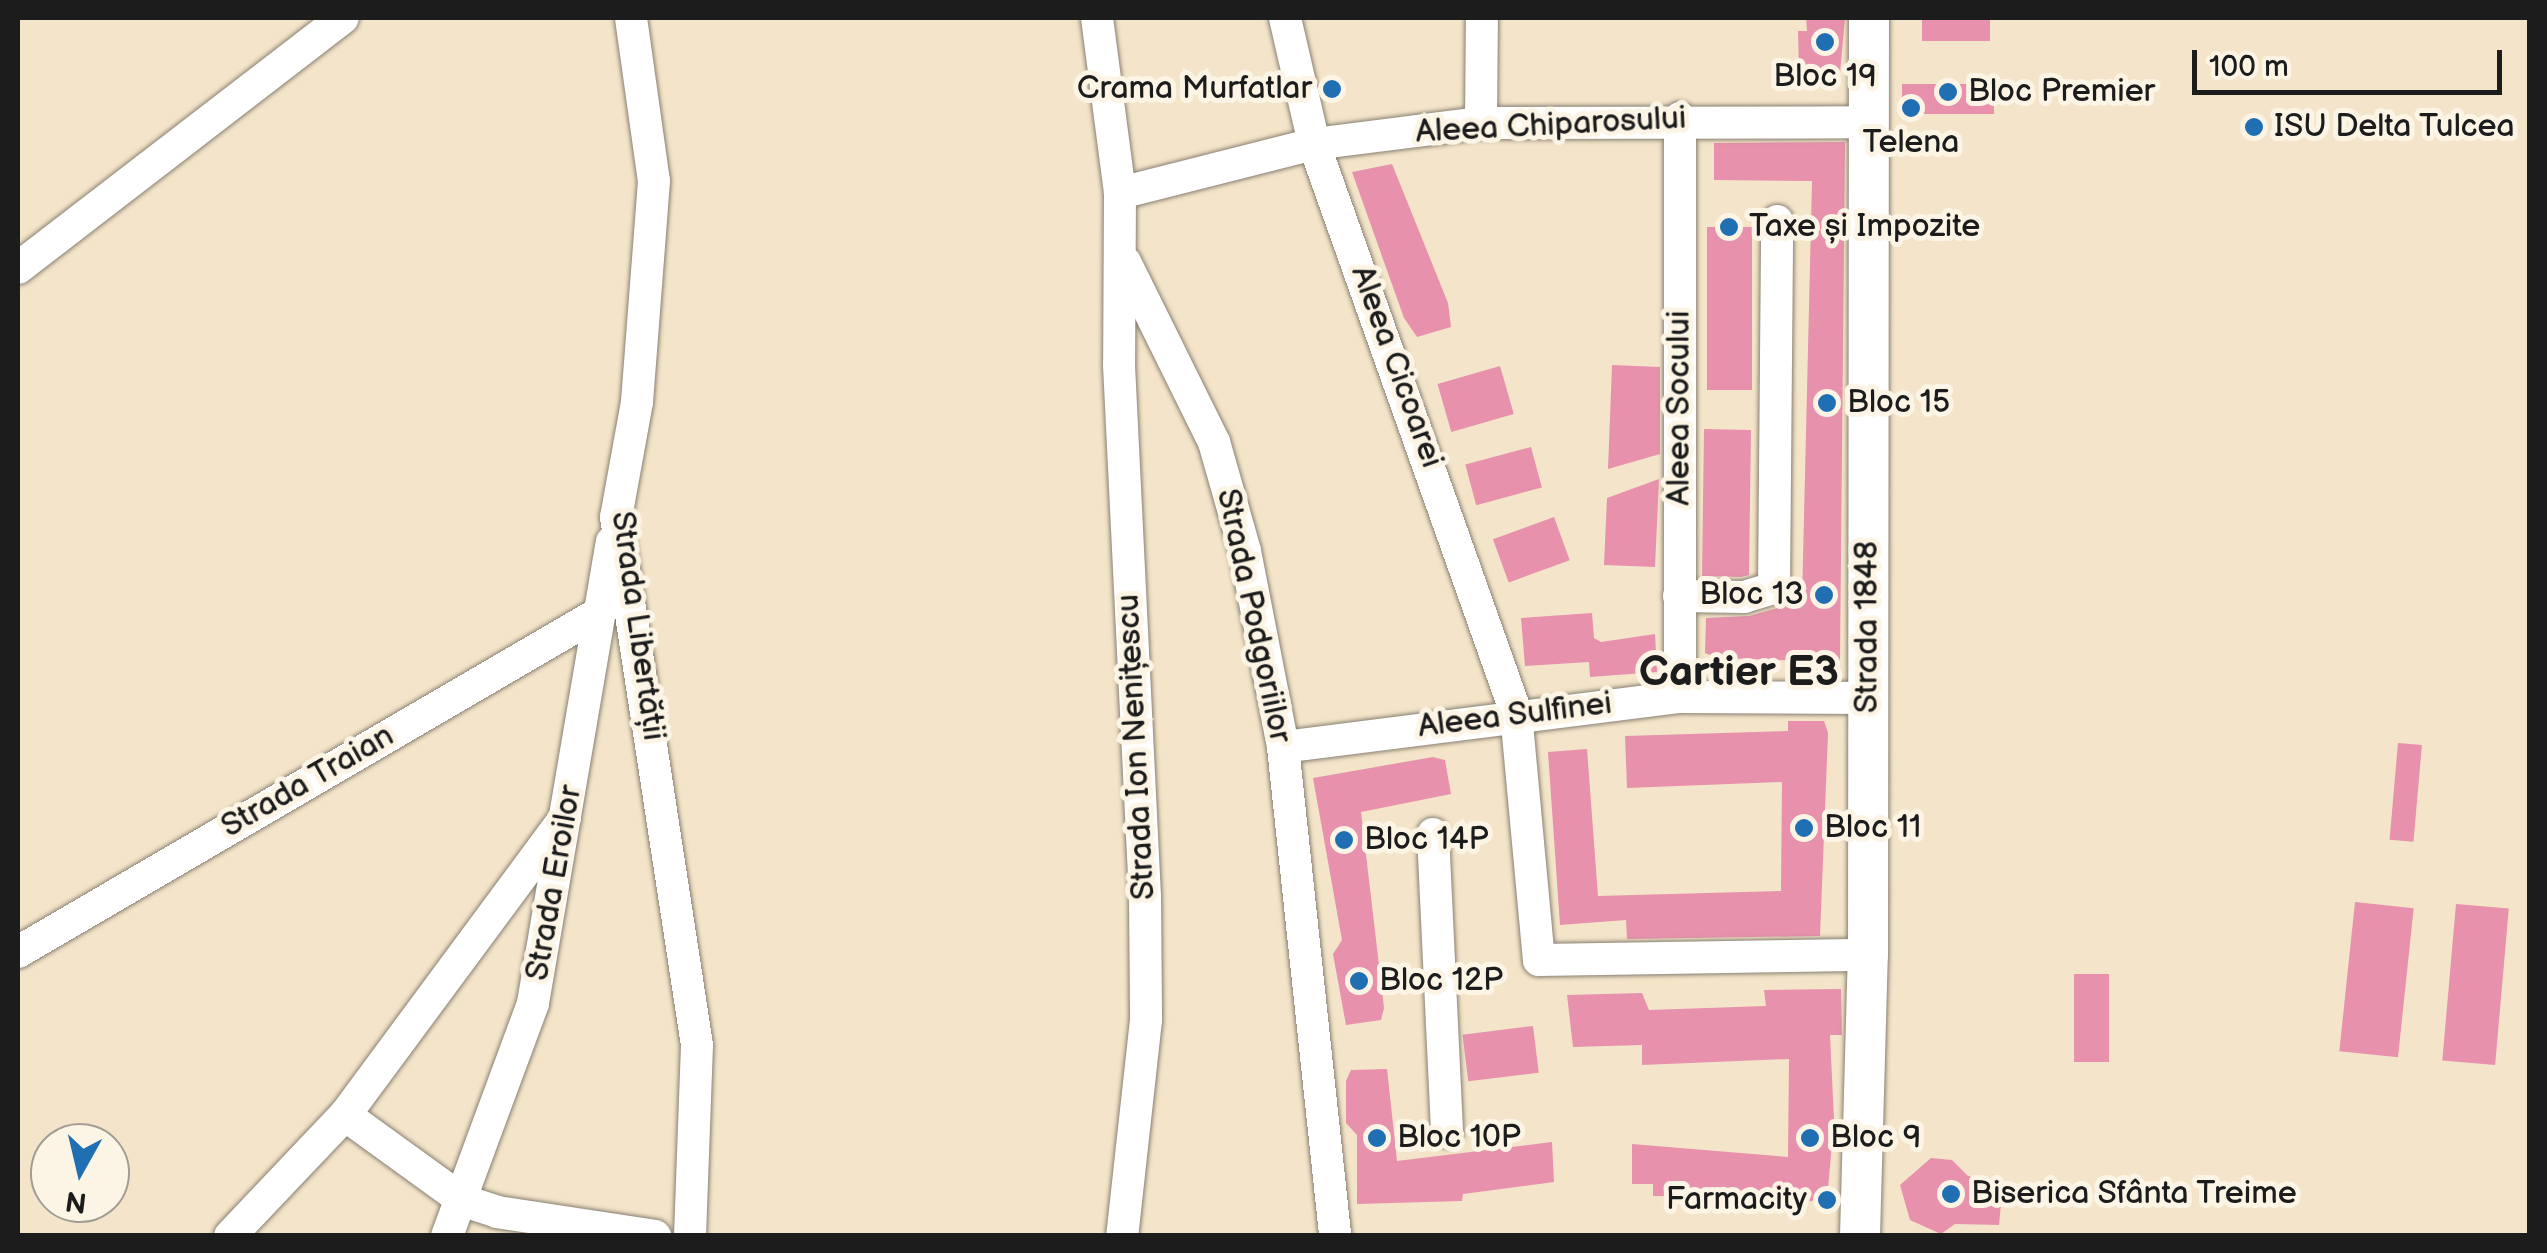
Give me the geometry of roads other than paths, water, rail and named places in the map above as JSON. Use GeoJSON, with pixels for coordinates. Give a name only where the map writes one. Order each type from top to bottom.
{"type":"FeatureCollection","features":[{"type":"Feature","properties":{"kind":"main road","name":"Strada 1848"},"geometry":{"type":"LineString","coordinates":[[1860,1236],[1868,956],[1868,18]]}},
{"type":"Feature","properties":{"kind":"street"},"geometry":{"type":"LineString","coordinates":[[18,268],[343,18]]}},
{"type":"Feature","properties":{"kind":"street","name":"Strada Libertății"},"geometry":{"type":"LineString","coordinates":[[631,18],[654,181],[638,384],[616,517],[695,1026],[690,1236]]}},
{"type":"Feature","properties":{"kind":"street","name":"Strada Podgoriilor"},"geometry":{"type":"LineString","coordinates":[[1097,18],[1120,193],[1123,258],[1214,442],[1245,551],[1283,746],[1336,1236]]}},
{"type":"Feature","properties":{"kind":"street","name":"Aleea Cicoarei"},"geometry":{"type":"LineString","coordinates":[[1285,18],[1314,144],[1516,713],[1539,960],[1868,956]]}},
{"type":"Feature","properties":{"kind":"street"},"geometry":{"type":"LineString","coordinates":[[1481,122],[1482,18]]}},
{"type":"Feature","properties":{"kind":"street","name":"Aleea Chiparosului"},"geometry":{"type":"LineString","coordinates":[[1120,193],[1314,144],[1481,122],[1680,118],[1868,122]]}},
{"type":"Feature","properties":{"kind":"street","name":"Aleea Socului"},"geometry":{"type":"LineString","coordinates":[[1680,118],[1680,697]]}},
{"type":"Feature","properties":{"kind":"street"},"geometry":{"type":"LineString","coordinates":[[1680,596],[1744,597],[1774,588],[1777,221]]}},
{"type":"Feature","properties":{"kind":"street","name":"Strada Ion Nenițescu"},"geometry":{"type":"LineString","coordinates":[[1122,1236],[1146,1020],[1119,366],[1123,258]]}},
{"type":"Feature","properties":{"kind":"street","name":"Strada Eroilor"},"geometry":{"type":"LineString","coordinates":[[448,1236],[464,1201],[533,1003],[616,517]]}},
{"type":"Feature","properties":{"kind":"street","name":"Strada Traian"},"geometry":{"type":"LineString","coordinates":[[18,952],[599,613]]}},
{"type":"Feature","properties":{"kind":"street","name":"Aleea Sulfinei"},"geometry":{"type":"LineString","coordinates":[[1283,746],[1516,713],[1680,697],[1868,698]]}},
{"type":"Feature","properties":{"kind":"street"},"geometry":{"type":"LineString","coordinates":[[230,1236],[345,1115],[567,815]]}},
{"type":"Feature","properties":{"kind":"street"},"geometry":{"type":"LineString","coordinates":[[1433,834],[1447,1132]]}},
{"type":"Feature","properties":{"kind":"street"},"geometry":{"type":"LineString","coordinates":[[345,1115],[464,1201],[497,1212],[655,1236]]}},
{"type":"Feature","properties":{"kind":"place","name":"Bloc 19"},"geometry":{"type":"Point","coordinates":[1825,42]}},
{"type":"Feature","properties":{"kind":"place","name":"Crama Murfatlar"},"geometry":{"type":"Point","coordinates":[1332,89]}},
{"type":"Feature","properties":{"kind":"place","name":"Bloc Premier"},"geometry":{"type":"Point","coordinates":[1948,92]}},
{"type":"Feature","properties":{"kind":"place","name":"Telena"},"geometry":{"type":"Point","coordinates":[1911,108]}},
{"type":"Feature","properties":{"kind":"place","name":"ISU Delta Tulcea"},"geometry":{"type":"Point","coordinates":[2254,127]}},
{"type":"Feature","properties":{"kind":"place","name":"Taxe și Impozite"},"geometry":{"type":"Point","coordinates":[1729,227]}},
{"type":"Feature","properties":{"kind":"place","name":"Bloc 15"},"geometry":{"type":"Point","coordinates":[1827,403]}},
{"type":"Feature","properties":{"kind":"place","name":"Bloc 13"},"geometry":{"type":"Point","coordinates":[1824,595]}},
{"type":"Feature","properties":{"kind":"place","name":"Bloc 11"},"geometry":{"type":"Point","coordinates":[1804,828]}},
{"type":"Feature","properties":{"kind":"place","name":"Bloc 14P"},"geometry":{"type":"Point","coordinates":[1344,840]}},
{"type":"Feature","properties":{"kind":"place","name":"Bloc 12P"},"geometry":{"type":"Point","coordinates":[1359,981]}},
{"type":"Feature","properties":{"kind":"place","name":"Bloc 10P"},"geometry":{"type":"Point","coordinates":[1377,1138]}},
{"type":"Feature","properties":{"kind":"place","name":"Bloc 9"},"geometry":{"type":"Point","coordinates":[1810,1138]}},
{"type":"Feature","properties":{"kind":"place","name":"Biserica Sfânta Treime"},"geometry":{"type":"Point","coordinates":[1951,1194]}},
{"type":"Feature","properties":{"kind":"place","name":"Farmacity"},"geometry":{"type":"Point","coordinates":[1827,1200]}},
{"type":"Feature","properties":{"kind":"district","name":"Cartier E3"},"geometry":{"type":"Point","coordinates":[1739,673]}}]}
